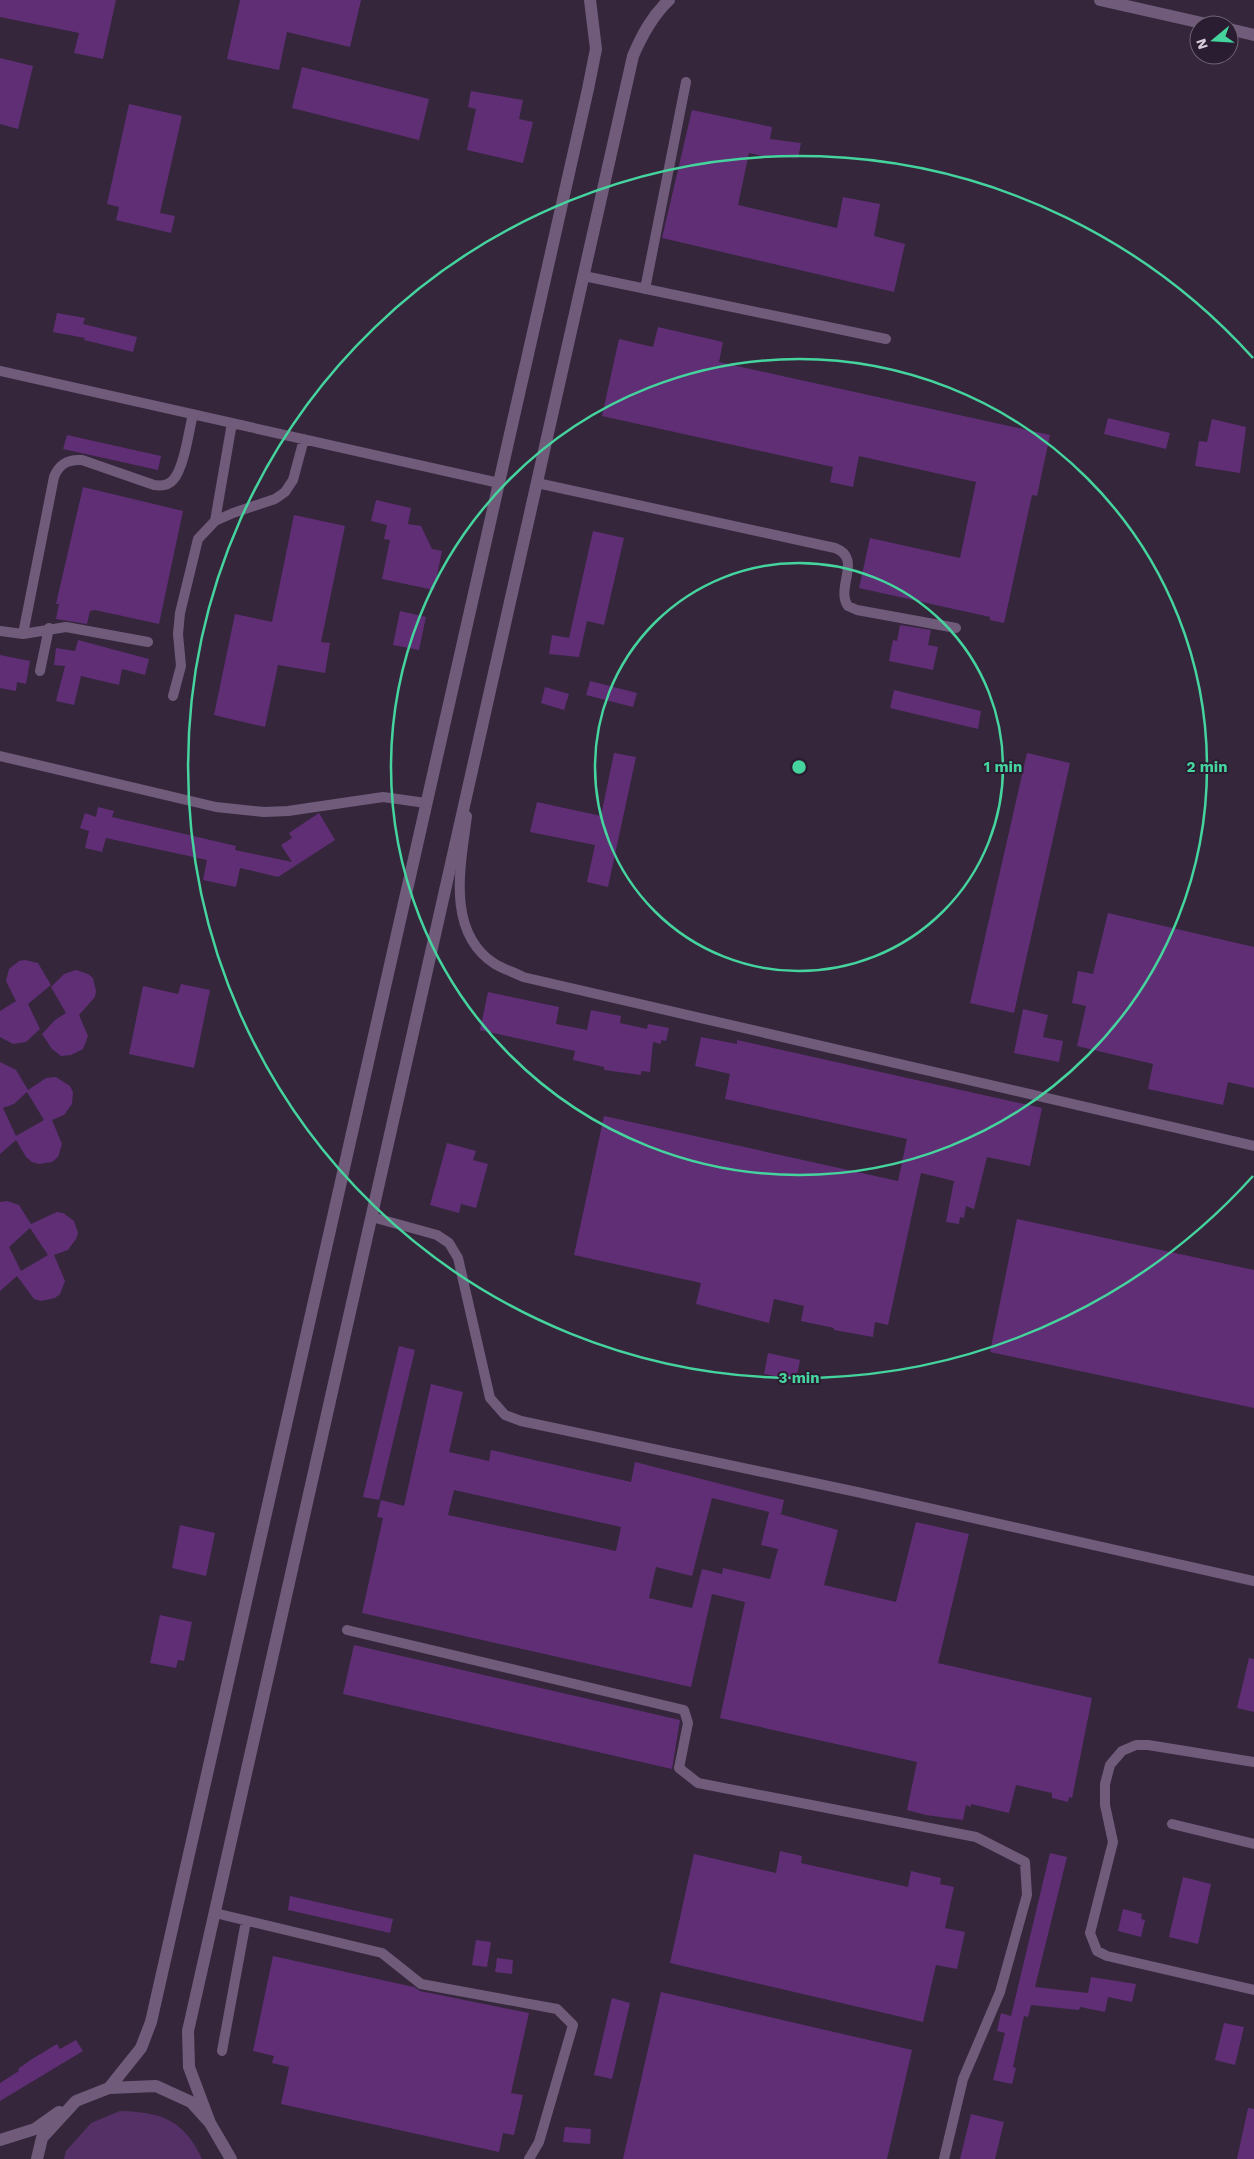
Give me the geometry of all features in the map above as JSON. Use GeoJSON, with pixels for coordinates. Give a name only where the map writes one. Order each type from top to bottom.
{"type":"FeatureCollection","features":[{"type":"Feature","properties":{"kind":"street"},"geometry":{"type":"LineString","coordinates":[[109,2088],[141,2048],[151,2022],[588,89],[596,49],[590,0]]}},
{"type":"Feature","properties":{"kind":"street"},"geometry":{"type":"LineString","coordinates":[[231,2159],[210,2123],[189,2067],[188,2031],[633,56],[644,30],[660,8],[669,0]]}},
{"type":"Feature","properties":{"kind":"street"},"geometry":{"type":"LineString","coordinates":[[1100,0],[1189,20]]}},
{"type":"Feature","properties":{"kind":"street"},"geometry":{"type":"LineString","coordinates":[[1239,31],[1254,35]]}},
{"type":"Feature","properties":{"kind":"street"},"geometry":{"type":"LineString","coordinates":[[0,2140],[35,2129],[76,2101],[109,2088],[156,2086],[191,2102],[210,2123]]}},
{"type":"Feature","properties":{"kind":"street"},"geometry":{"type":"LineString","coordinates":[[37,2159],[42,2138],[76,2101]]}},
{"type":"Feature","properties":{"kind":"lane"},"geometry":{"type":"LineString","coordinates":[[645,288],[686,82]]}},
{"type":"Feature","properties":{"kind":"lane"},"geometry":{"type":"LineString","coordinates":[[584,276],[886,339]]}},
{"type":"Feature","properties":{"kind":"lane"},"geometry":{"type":"LineString","coordinates":[[0,371],[499,483]]}},
{"type":"Feature","properties":{"kind":"lane"},"geometry":{"type":"LineString","coordinates":[[23,634],[54,477],[59,467],[70,460],[82,460],[154,485],[167,485],[172,481],[178,470],[193,414]]}},
{"type":"Feature","properties":{"kind":"lane"},"geometry":{"type":"LineString","coordinates":[[215,521],[232,423]]}},
{"type":"Feature","properties":{"kind":"lane"},"geometry":{"type":"LineString","coordinates":[[174,696],[181,666],[179,624],[184,593],[198,539],[215,521],[275,499],[285,492],[293,480],[304,439]]}},
{"type":"Feature","properties":{"kind":"lane"},"geometry":{"type":"LineString","coordinates":[[537,483],[835,548],[844,553],[849,562],[843,597],[852,608],[956,628]]}},
{"type":"Feature","properties":{"kind":"lane"},"geometry":{"type":"LineString","coordinates":[[0,631],[23,634],[49,628],[66,627],[148,642]]}},
{"type":"Feature","properties":{"kind":"lane"},"geometry":{"type":"LineString","coordinates":[[40,671],[49,628]]}},
{"type":"Feature","properties":{"kind":"lane"},"geometry":{"type":"LineString","coordinates":[[0,756],[216,807],[241,810],[288,811],[383,797],[426,803]]}},
{"type":"Feature","properties":{"kind":"lane"},"geometry":{"type":"LineString","coordinates":[[472,776],[460,870],[460,897],[464,926],[476,947],[494,964],[523,976],[1254,1146]]}},
{"type":"Feature","properties":{"kind":"lane"},"geometry":{"type":"LineString","coordinates":[[372,1217],[438,1235],[449,1243],[458,1258],[490,1398],[496,1408],[505,1415],[521,1421],[857,1492],[1254,1581]]}},
{"type":"Feature","properties":{"kind":"lane"},"geometry":{"type":"LineString","coordinates":[[347,1630],[684,1710],[688,1723],[679,1768],[698,1783],[976,1837],[1025,1862],[1027,1895],[1000,1992],[963,2078],[944,2159]]}},
{"type":"Feature","properties":{"kind":"lane"},"geometry":{"type":"LineString","coordinates":[[1254,1762],[1148,1745],[1136,1745],[1122,1751],[1110,1765],[1105,1784],[1105,1805],[1113,1842],[1090,1933],[1096,1951],[1107,1956],[1254,1990]]}},
{"type":"Feature","properties":{"kind":"lane"},"geometry":{"type":"LineString","coordinates":[[1172,1824],[1254,1844]]}},
{"type":"Feature","properties":{"kind":"lane"},"geometry":{"type":"LineString","coordinates":[[215,1913],[382,1953],[421,1984],[557,2009],[573,2024],[539,2142],[528,2159]]}},
{"type":"Feature","properties":{"kind":"lane"},"geometry":{"type":"LineString","coordinates":[[222,2051],[246,1921]]}},
{"type":"Feature","properties":{"kind":"shaded area"},"geometry":{"type":"Polygon","coordinates":[[[120,2111],[148,2113],[170,2121],[187,2135],[202,2159],[64,2159],[66,2151],[91,2123],[120,2111]]]}},
{"type":"Feature","properties":{"kind":"building"},"geometry":{"type":"Polygon","coordinates":[[[0,0],[116,0],[103,59],[74,53],[79,33],[0,17],[0,0]]]}},
{"type":"Feature","properties":{"kind":"building"},"geometry":{"type":"Polygon","coordinates":[[[240,0],[361,0],[350,47],[287,32],[279,70],[227,59],[240,0]]]}},
{"type":"Feature","properties":{"kind":"building"},"geometry":{"type":"Polygon","coordinates":[[[0,58],[33,66],[18,129],[0,124],[0,58]]]}},
{"type":"Feature","properties":{"kind":"building"},"geometry":{"type":"Polygon","coordinates":[[[302,67],[429,99],[419,140],[292,108],[302,67]]]}},
{"type":"Feature","properties":{"kind":"building"},"geometry":{"type":"Polygon","coordinates":[[[471,91],[523,100],[519,119],[533,122],[523,163],[467,150],[476,109],[468,107],[471,91]]]}},
{"type":"Feature","properties":{"kind":"building"},"geometry":{"type":"Polygon","coordinates":[[[129,104],[182,116],[160,213],[175,216],[171,233],[116,220],[119,207],[107,204],[129,104]]]}},
{"type":"Feature","properties":{"kind":"building"},"geometry":{"type":"Polygon","coordinates":[[[692,110],[772,127],[770,139],[801,143],[798,158],[771,155],[771,158],[749,153],[738,205],[837,228],[843,197],[880,204],[874,236],[905,244],[894,292],[662,238],[692,110]]]}},
{"type":"Feature","properties":{"kind":"building"},"geometry":{"type":"Polygon","coordinates":[[[57,313],[85,318],[83,324],[137,337],[133,352],[84,340],[85,338],[53,332],[57,313]]]}},
{"type":"Feature","properties":{"kind":"building"},"geometry":{"type":"Polygon","coordinates":[[[658,327],[723,342],[719,362],[1050,435],[1037,496],[1032,495],[1004,623],[990,620],[990,617],[859,588],[870,538],[960,558],[976,482],[859,456],[853,487],[830,482],[833,467],[602,416],[619,339],[653,347],[658,327]]]}},
{"type":"Feature","properties":{"kind":"building"},"geometry":{"type":"Polygon","coordinates":[[[1108,418],[1170,433],[1166,449],[1104,434],[1108,418]]]}},
{"type":"Feature","properties":{"kind":"building"},"geometry":{"type":"Polygon","coordinates":[[[1212,419],[1246,427],[1240,473],[1195,466],[1199,441],[1207,442],[1212,419]]]}},
{"type":"Feature","properties":{"kind":"building"},"geometry":{"type":"Polygon","coordinates":[[[67,435],[161,456],[158,470],[63,449],[67,435]]]}},
{"type":"Feature","properties":{"kind":"building"},"geometry":{"type":"Polygon","coordinates":[[[83,487],[183,511],[159,624],[95,610],[90,611],[87,624],[56,619],[59,604],[56,604],[83,487]]]}},
{"type":"Feature","properties":{"kind":"building"},"geometry":{"type":"Polygon","coordinates":[[[376,500],[411,508],[408,524],[421,526],[432,549],[442,551],[434,590],[382,579],[390,540],[384,539],[387,525],[371,521],[376,500]]]}},
{"type":"Feature","properties":{"kind":"building"},"geometry":{"type":"Polygon","coordinates":[[[294,515],[345,526],[321,642],[330,643],[325,673],[278,665],[265,727],[214,715],[235,614],[272,622],[294,515]]]}},
{"type":"Feature","properties":{"kind":"building"},"geometry":{"type":"Polygon","coordinates":[[[593,531],[624,538],[604,625],[587,621],[579,657],[549,654],[552,635],[569,638],[593,531]]]}},
{"type":"Feature","properties":{"kind":"building"},"geometry":{"type":"Polygon","coordinates":[[[400,611],[426,617],[419,650],[393,645],[400,611]]]}},
{"type":"Feature","properties":{"kind":"building"},"geometry":{"type":"Polygon","coordinates":[[[900,625],[931,630],[928,645],[938,647],[933,670],[889,661],[893,640],[897,641],[900,625]]]}},
{"type":"Feature","properties":{"kind":"building"},"geometry":{"type":"Polygon","coordinates":[[[78,640],[149,659],[145,675],[122,669],[119,685],[81,676],[74,705],[56,701],[65,666],[54,665],[56,648],[75,651],[78,640]]]}},
{"type":"Feature","properties":{"kind":"building"},"geometry":{"type":"Polygon","coordinates":[[[0,655],[30,661],[26,684],[17,682],[16,691],[0,688],[0,655]]]}},
{"type":"Feature","properties":{"kind":"building"},"geometry":{"type":"Polygon","coordinates":[[[590,681],[637,693],[633,707],[586,695],[590,681]]]}},
{"type":"Feature","properties":{"kind":"building"},"geometry":{"type":"Polygon","coordinates":[[[545,687],[569,694],[564,710],[541,703],[545,687]]]}},
{"type":"Feature","properties":{"kind":"building"},"geometry":{"type":"Polygon","coordinates":[[[894,690],[981,711],[978,729],[890,708],[894,690]]]}},
{"type":"Feature","properties":{"kind":"building"},"geometry":{"type":"Polygon","coordinates":[[[614,753],[636,757],[608,887],[587,882],[595,845],[530,832],[537,802],[601,816],[614,753]]]}},
{"type":"Feature","properties":{"kind":"building"},"geometry":{"type":"Polygon","coordinates":[[[1027,753],[1070,763],[1014,1013],[970,1003],[1027,753]]]}},
{"type":"Feature","properties":{"kind":"building"},"geometry":{"type":"Polygon","coordinates":[[[98,807],[114,811],[112,817],[236,846],[235,850],[292,862],[281,845],[292,838],[289,833],[319,813],[335,840],[278,877],[240,868],[236,887],[203,880],[207,860],[106,838],[102,852],[85,848],[89,831],[80,828],[85,813],[96,817],[98,807]]]}},
{"type":"Feature","properties":{"kind":"building"},"geometry":{"type":"Polygon","coordinates":[[[1108,913],[1254,947],[1254,1088],[1228,1082],[1223,1105],[1148,1089],[1153,1064],[1077,1046],[1086,1006],[1072,1003],[1078,971],[1093,974],[1108,913]]]}},
{"type":"Feature","properties":{"kind":"building"},"geometry":{"type":"Polygon","coordinates":[[[25,960],[38,963],[51,985],[28,1004],[40,1029],[26,1042],[13,1044],[0,1037],[0,1011],[16,1001],[6,981],[9,969],[19,961],[25,960]]]}},
{"type":"Feature","properties":{"kind":"building"},"geometry":{"type":"Polygon","coordinates":[[[76,970],[93,978],[96,991],[95,997],[79,1015],[88,1036],[83,1049],[71,1055],[61,1056],[52,1049],[42,1034],[55,1020],[66,1013],[51,987],[64,974],[76,970]]]}},
{"type":"Feature","properties":{"kind":"building"},"geometry":{"type":"Polygon","coordinates":[[[181,984],[210,990],[194,1068],[129,1054],[143,986],[178,994],[181,984]]]}},
{"type":"Feature","properties":{"kind":"building"},"geometry":{"type":"Polygon","coordinates":[[[488,992],[559,1007],[556,1024],[587,1030],[591,1010],[621,1016],[620,1023],[647,1029],[648,1024],[669,1028],[666,1041],[661,1040],[661,1044],[653,1042],[650,1072],[641,1071],[641,1075],[604,1070],[604,1067],[573,1060],[575,1051],[480,1030],[488,992]]]}},
{"type":"Feature","properties":{"kind":"building"},"geometry":{"type":"Polygon","coordinates":[[[1023,1009],[1048,1015],[1043,1037],[1063,1041],[1059,1062],[1014,1053],[1023,1009]]]}},
{"type":"Feature","properties":{"kind":"building"},"geometry":{"type":"Polygon","coordinates":[[[701,1037],[737,1044],[737,1040],[1042,1108],[1030,1166],[987,1157],[974,1209],[966,1206],[964,1218],[960,1217],[959,1224],[946,1222],[954,1181],[921,1173],[888,1325],[875,1322],[873,1337],[834,1330],[834,1328],[801,1321],[804,1306],[774,1299],[769,1323],[696,1304],[701,1283],[574,1255],[604,1116],[898,1181],[907,1139],[725,1099],[730,1074],[695,1066],[701,1037]]]}},
{"type":"Feature","properties":{"kind":"building"},"geometry":{"type":"Polygon","coordinates":[[[0,1062],[16,1070],[28,1090],[46,1078],[56,1077],[70,1086],[73,1092],[72,1104],[64,1115],[52,1120],[62,1144],[58,1157],[52,1162],[39,1164],[32,1162],[26,1157],[16,1140],[0,1154],[0,1062]],[[27,1092],[14,1104],[3,1108],[16,1136],[44,1120],[27,1092]]]}},
{"type":"Feature","properties":{"kind":"building"},"geometry":{"type":"Polygon","coordinates":[[[447,1143],[476,1151],[473,1160],[488,1164],[476,1208],[461,1204],[459,1213],[430,1205],[447,1143]]]}},
{"type":"Feature","properties":{"kind":"building"},"geometry":{"type":"Polygon","coordinates":[[[7,1201],[19,1205],[31,1224],[57,1212],[63,1213],[74,1221],[78,1233],[76,1239],[68,1250],[54,1255],[65,1281],[60,1294],[55,1298],[41,1301],[34,1299],[17,1276],[0,1291],[0,1202],[7,1201]],[[30,1228],[9,1247],[21,1271],[48,1255],[30,1228]]]}},
{"type":"Feature","properties":{"kind":"building"},"geometry":{"type":"Polygon","coordinates":[[[1017,1219],[1254,1270],[1254,1408],[990,1352],[1017,1219]]]}},
{"type":"Feature","properties":{"kind":"building"},"geometry":{"type":"Polygon","coordinates":[[[399,1346],[415,1350],[379,1500],[363,1497],[399,1346]]]}},
{"type":"Feature","properties":{"kind":"building"},"geometry":{"type":"Polygon","coordinates":[[[768,1353],[800,1360],[796,1380],[764,1374],[768,1353]]]}},
{"type":"Feature","properties":{"kind":"building"},"geometry":{"type":"Polygon","coordinates":[[[431,1384],[463,1392],[449,1452],[489,1461],[491,1450],[631,1482],[635,1462],[784,1500],[781,1514],[776,1513],[838,1530],[824,1585],[896,1602],[916,1522],[969,1534],[938,1663],[1092,1698],[1072,1798],[1069,1797],[1068,1802],[1052,1798],[1052,1793],[1016,1785],[1009,1813],[971,1804],[971,1807],[966,1805],[963,1820],[926,1815],[907,1810],[917,1762],[720,1718],[745,1602],[712,1594],[691,1687],[362,1613],[383,1518],[377,1517],[381,1500],[404,1506],[431,1384]],[[454,1490],[448,1515],[616,1551],[621,1527],[454,1490]],[[712,1498],[692,1576],[656,1567],[649,1598],[692,1608],[702,1569],[722,1574],[723,1568],[770,1579],[778,1549],[761,1545],[769,1512],[712,1498]]]}},
{"type":"Feature","properties":{"kind":"building"},"geometry":{"type":"Polygon","coordinates":[[[180,1525],[215,1533],[206,1576],[172,1568],[180,1525]]]}},
{"type":"Feature","properties":{"kind":"building"},"geometry":{"type":"Polygon","coordinates":[[[160,1615],[192,1622],[184,1661],[178,1660],[176,1668],[150,1663],[160,1615]]]}},
{"type":"Feature","properties":{"kind":"building"},"geometry":{"type":"Polygon","coordinates":[[[354,1645],[680,1720],[672,1769],[343,1694],[354,1645]]]}},
{"type":"Feature","properties":{"kind":"building"},"geometry":{"type":"Polygon","coordinates":[[[1249,1658],[1254,1659],[1254,1712],[1237,1708],[1249,1658]]]}},
{"type":"Feature","properties":{"kind":"building"},"geometry":{"type":"Polygon","coordinates":[[[780,1851],[802,1856],[801,1863],[908,1887],[911,1871],[941,1878],[940,1884],[954,1887],[945,1928],[965,1932],[957,1969],[936,1965],[923,2022],[670,1963],[694,1854],[776,1873],[780,1851]]]}},
{"type":"Feature","properties":{"kind":"building"},"geometry":{"type":"Polygon","coordinates":[[[1050,1853],[1067,1857],[1035,1987],[1088,1993],[1091,1977],[1136,1984],[1132,2002],[1108,1997],[1105,2012],[1080,2007],[1079,2010],[1031,2005],[1028,2017],[1024,2016],[1013,2067],[1016,2068],[1012,2084],[993,2080],[1005,2033],[997,2031],[1001,2013],[1011,2016],[1050,1853]]]}},
{"type":"Feature","properties":{"kind":"building"},"geometry":{"type":"Polygon","coordinates":[[[1183,1877],[1211,1884],[1198,1944],[1169,1937],[1183,1877]]]}},
{"type":"Feature","properties":{"kind":"building"},"geometry":{"type":"Polygon","coordinates":[[[290,1896],[393,1919],[390,1933],[288,1910],[290,1896]]]}},
{"type":"Feature","properties":{"kind":"building"},"geometry":{"type":"Polygon","coordinates":[[[1123,1909],[1142,1914],[1141,1919],[1145,1920],[1141,1937],[1118,1931],[1123,1909]]]}},
{"type":"Feature","properties":{"kind":"building"},"geometry":{"type":"Polygon","coordinates":[[[476,1940],[491,1942],[487,1967],[472,1965],[476,1940]]]}},
{"type":"Feature","properties":{"kind":"building"},"geometry":{"type":"Polygon","coordinates":[[[273,1956],[414,1987],[420,1991],[529,2013],[511,2093],[523,2095],[514,2135],[503,2133],[499,2152],[281,2104],[289,2067],[272,2063],[274,2056],[253,2051],[273,1956]]]}},
{"type":"Feature","properties":{"kind":"building"},"geometry":{"type":"Polygon","coordinates":[[[497,1958],[513,1960],[512,1974],[495,1972],[497,1958]]]}},
{"type":"Feature","properties":{"kind":"building"},"geometry":{"type":"Polygon","coordinates":[[[661,1992],[912,2050],[887,2159],[623,2159],[661,1992]]]}},
{"type":"Feature","properties":{"kind":"building"},"geometry":{"type":"Polygon","coordinates":[[[612,1998],[630,2003],[612,2079],[594,2075],[612,1998]]]}},
{"type":"Feature","properties":{"kind":"building"},"geometry":{"type":"Polygon","coordinates":[[[1224,2023],[1244,2027],[1235,2065],[1215,2060],[1224,2023]]]}},
{"type":"Feature","properties":{"kind":"building"},"geometry":{"type":"Polygon","coordinates":[[[76,2040],[83,2051],[0,2101],[0,2083],[19,2071],[18,2069],[32,2059],[57,2044],[60,2049],[76,2040]]]}},
{"type":"Feature","properties":{"kind":"building"},"geometry":{"type":"Polygon","coordinates":[[[1248,2108],[1254,2109],[1254,2159],[1237,2159],[1248,2108]]]}},
{"type":"Feature","properties":{"kind":"building"},"geometry":{"type":"Polygon","coordinates":[[[971,2114],[1004,2122],[995,2159],[960,2159],[971,2114]]]}},
{"type":"Feature","properties":{"kind":"building"},"geometry":{"type":"Polygon","coordinates":[[[565,2127],[591,2129],[590,2144],[563,2142],[565,2127]]]}}]}
